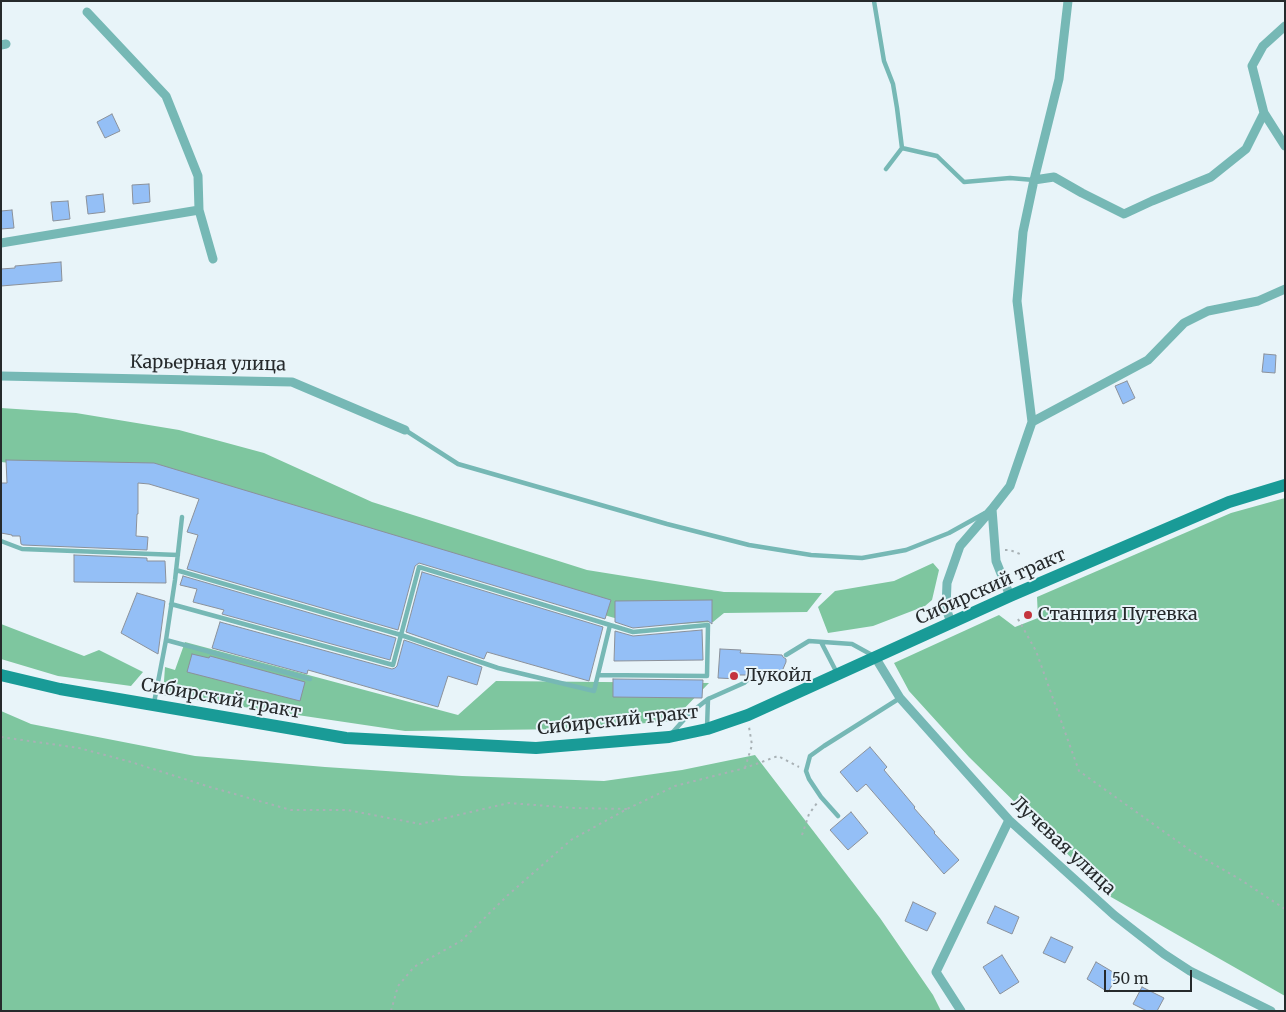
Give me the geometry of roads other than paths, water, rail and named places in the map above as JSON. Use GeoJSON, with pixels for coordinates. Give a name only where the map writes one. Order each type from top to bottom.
{"type":"FeatureCollection","features":[{"type":"Feature","properties":{"kind":"main road","name":"Сибирский тракт"},"geometry":{"type":"LineString","coordinates":[[1,675],[60,689],[346,738],[536,748],[668,737],[707,729],[748,715],[1010,596],[1229,502],[1285,486]]}},
{"type":"Feature","properties":{"kind":"street"},"geometry":{"type":"LineString","coordinates":[[951,623],[946,608],[947,583],[960,546],[1010,486],[1032,422],[1017,301],[1023,232],[1059,79],[1068,1]]}},
{"type":"Feature","properties":{"kind":"street"},"geometry":{"type":"LineString","coordinates":[[87,12],[166,96],[198,176],[199,210],[212,258]]}},
{"type":"Feature","properties":{"kind":"street"},"geometry":{"type":"LineString","coordinates":[[1285,26],[1263,46],[1252,66],[1264,114],[1285,146]]}},
{"type":"Feature","properties":{"kind":"street"},"geometry":{"type":"LineString","coordinates":[[1034,180],[1054,177],[1124,214],[1152,200],[1211,177],[1246,150],[1264,114]]}},
{"type":"Feature","properties":{"kind":"street"},"geometry":{"type":"LineString","coordinates":[[1,243],[199,210]]}},
{"type":"Feature","properties":{"kind":"street"},"geometry":{"type":"LineString","coordinates":[[1032,422],[1148,360],[1184,323],[1208,310],[1258,301],[1285,289]]}},
{"type":"Feature","properties":{"kind":"street","name":"Карьерная улица"},"geometry":{"type":"LineString","coordinates":[[1,376],[292,382],[405,430]]}},
{"type":"Feature","properties":{"kind":"street"},"geometry":{"type":"LineString","coordinates":[[992,509],[996,561],[1010,596]]}},
{"type":"Feature","properties":{"kind":"street","name":"Лучевая улица"},"geometry":{"type":"LineString","coordinates":[[875,657],[900,698],[1009,820],[1114,915],[1164,954],[1190,971],[1272,1011]]}},
{"type":"Feature","properties":{"kind":"street"},"geometry":{"type":"LineString","coordinates":[[961,1011],[936,972],[1009,820]]}},
{"type":"Feature","properties":{"kind":"lane"},"geometry":{"type":"LineString","coordinates":[[874,1],[884,61],[893,84],[902,148],[886,169]]}},
{"type":"Feature","properties":{"kind":"lane"},"geometry":{"type":"LineString","coordinates":[[902,148],[937,156],[964,182],[1010,178],[1034,180]]}},
{"type":"Feature","properties":{"kind":"lane"},"geometry":{"type":"LineString","coordinates":[[405,430],[458,464],[667,524],[749,545],[811,555],[862,558],[906,550],[949,533],[992,509]]}},
{"type":"Feature","properties":{"kind":"lane"},"geometry":{"type":"LineString","coordinates":[[153,705],[166,640],[182,517]]}},
{"type":"Feature","properties":{"kind":"lane"},"geometry":{"type":"LineString","coordinates":[[1,541],[22,549],[178,555]]}},
{"type":"Feature","properties":{"kind":"lane"},"geometry":{"type":"LineString","coordinates":[[171,604],[393,666],[419,568],[633,632],[708,625],[707,676],[598,675]]}},
{"type":"Feature","properties":{"kind":"lane"},"geometry":{"type":"LineString","coordinates":[[176,570],[401,635],[498,668],[594,690],[610,625]]}},
{"type":"Feature","properties":{"kind":"lane"},"geometry":{"type":"LineString","coordinates":[[166,640],[310,679]]}},
{"type":"Feature","properties":{"kind":"lane"},"geometry":{"type":"LineString","coordinates":[[786,655],[809,641],[852,644],[875,657]]}},
{"type":"Feature","properties":{"kind":"lane"},"geometry":{"type":"LineString","coordinates":[[821,642],[838,674]]}},
{"type":"Feature","properties":{"kind":"lane"},"geometry":{"type":"LineString","coordinates":[[668,737],[689,714],[708,699],[744,682],[752,676]]}},
{"type":"Feature","properties":{"kind":"lane"},"geometry":{"type":"LineString","coordinates":[[838,816],[808,779],[806,770],[810,756],[900,698]]}},
{"type":"Feature","properties":{"kind":"lane"},"geometry":{"type":"LineString","coordinates":[[707,729],[708,699]]}},
{"type":"Feature","properties":{"kind":"place","name":"Станция Путевка"},"geometry":{"type":"Point","coordinates":[1028,615]}},
{"type":"Feature","properties":{"kind":"place","name":"Лукойл"},"geometry":{"type":"Point","coordinates":[734,676]}}]}
